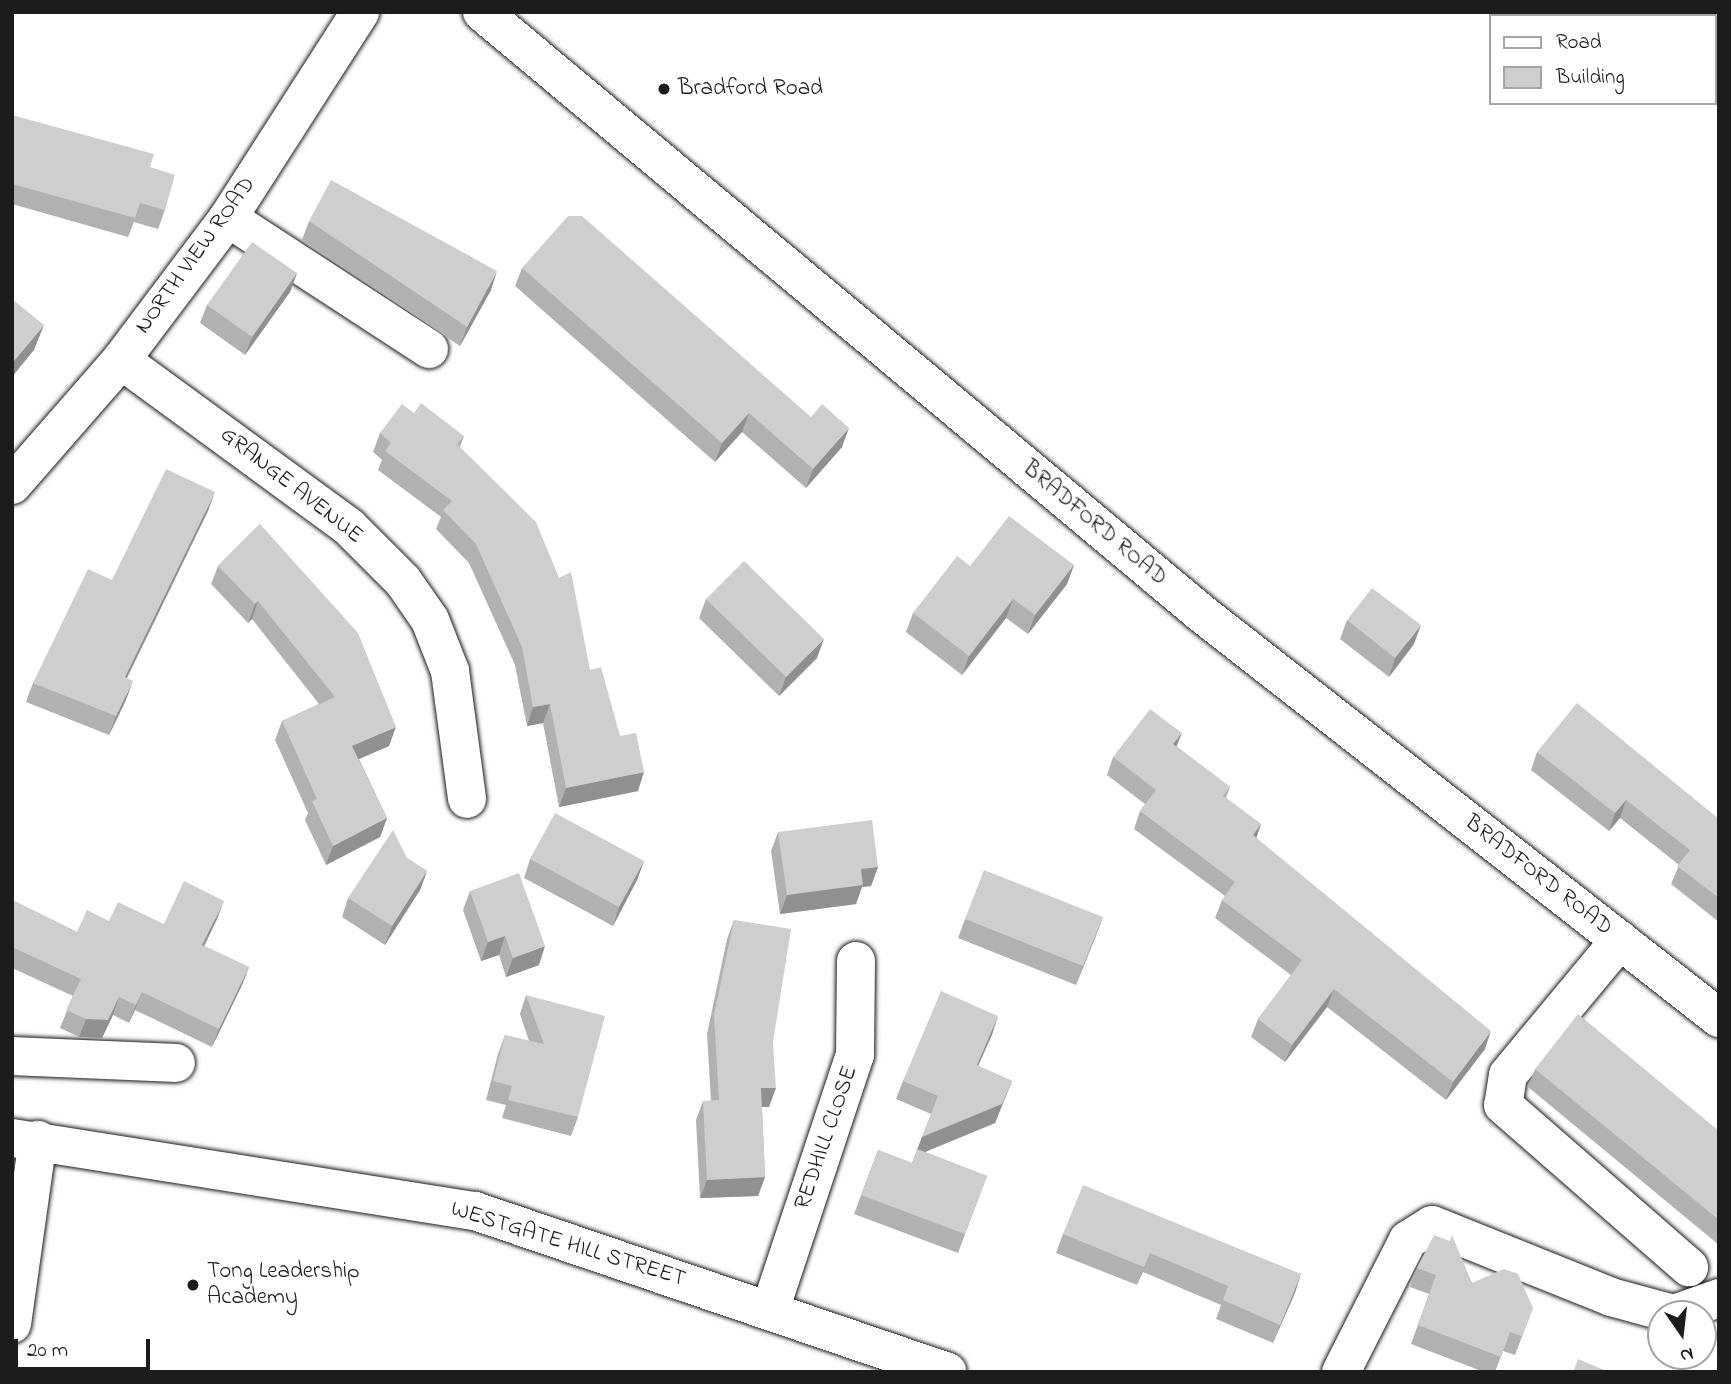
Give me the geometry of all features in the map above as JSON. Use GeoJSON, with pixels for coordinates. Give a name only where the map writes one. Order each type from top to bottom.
{"type":"FeatureCollection","features":[{"type":"Feature","properties":{"kind":"main road","name":"NORTH VIEW ROAD"},"geometry":{"type":"LineString","coordinates":[[12,485],[121,360],[228,218],[360,12]]}},
{"type":"Feature","properties":{"kind":"main road","name":"BRADFORD ROAD"},"geometry":{"type":"LineString","coordinates":[[482,12],[1190,604],[1719,1018]]}},
{"type":"Feature","properties":{"kind":"main road"},"geometry":{"type":"LineString","coordinates":[[228,218],[429,349]]}},
{"type":"Feature","properties":{"kind":"main road","name":"GRANGE AVENUE"},"geometry":{"type":"LineString","coordinates":[[121,360],[318,503],[403,580],[430,620],[450,671],[467,799]]}},
{"type":"Feature","properties":{"kind":"main road"},"geometry":{"type":"LineString","coordinates":[[1620,940],[1507,1076],[1503,1105],[1689,1267]]}},
{"type":"Feature","properties":{"kind":"main road","name":"REDHILL CLOSE"},"geometry":{"type":"LineString","coordinates":[[770,1310],[855,1055],[856,961]]}},
{"type":"Feature","properties":{"kind":"main road"},"geometry":{"type":"LineString","coordinates":[[12,1056],[176,1063]]}},
{"type":"Feature","properties":{"kind":"main road"},"geometry":{"type":"LineString","coordinates":[[12,1324],[25,1139]]}},
{"type":"Feature","properties":{"kind":"main road","name":"WESTGATE HILL STREET"},"geometry":{"type":"LineString","coordinates":[[25,1139],[475,1211],[947,1372]]}},
{"type":"Feature","properties":{"kind":"main road"},"geometry":{"type":"LineString","coordinates":[[1341,1372],[1408,1240],[1432,1225],[1611,1297],[1647,1307]]}},
{"type":"Feature","properties":{"kind":"building"},"geometry":{"type":"Polygon","coordinates":[[[12,115],[154,154],[150,167],[175,175],[165,210],[140,203],[135,218],[12,184],[12,115]]]}},
{"type":"Feature","properties":{"kind":"building"},"geometry":{"type":"Polygon","coordinates":[[[331,180],[497,271],[467,327],[309,221],[331,180]]]}},
{"type":"Feature","properties":{"kind":"building"},"geometry":{"type":"Polygon","coordinates":[[[568,216],[582,216],[811,417],[822,404],[849,428],[813,469],[749,413],[722,443],[522,268],[568,216]]]}},
{"type":"Feature","properties":{"kind":"building"},"geometry":{"type":"Polygon","coordinates":[[[252,242],[297,273],[252,337],[207,305],[252,242]]]}},
{"type":"Feature","properties":{"kind":"building"},"geometry":{"type":"Polygon","coordinates":[[[12,299],[44,325],[12,363],[12,299]]]}},
{"type":"Feature","properties":{"kind":"building"},"geometry":{"type":"Polygon","coordinates":[[[421,403],[464,436],[457,444],[536,522],[559,578],[571,572],[590,670],[601,667],[620,736],[636,733],[644,772],[566,788],[550,704],[533,707],[522,647],[476,544],[443,510],[452,501],[385,451],[391,443],[380,433],[402,404],[414,413],[421,403]]]}},
{"type":"Feature","properties":{"kind":"building"},"geometry":{"type":"Polygon","coordinates":[[[166,469],[215,492],[125,677],[133,681],[116,716],[33,683],[88,569],[112,580],[166,469]]]}},
{"type":"Feature","properties":{"kind":"building"},"geometry":{"type":"Polygon","coordinates":[[[1009,516],[1074,565],[1035,615],[1013,599],[969,656],[913,613],[957,556],[970,566],[1009,516]]]}},
{"type":"Feature","properties":{"kind":"building"},"geometry":{"type":"Polygon","coordinates":[[[260,524],[358,633],[396,727],[352,746],[387,818],[333,846],[312,801],[317,799],[282,721],[335,697],[258,601],[255,604],[218,566],[260,524]]]}},
{"type":"Feature","properties":{"kind":"building"},"geometry":{"type":"Polygon","coordinates":[[[744,561],[824,639],[786,677],[706,599],[744,561]]]}},
{"type":"Feature","properties":{"kind":"building"},"geometry":{"type":"Polygon","coordinates":[[[1372,588],[1421,625],[1395,658],[1347,620],[1372,588]]]}},
{"type":"Feature","properties":{"kind":"building"},"geometry":{"type":"Polygon","coordinates":[[[1577,703],[1719,819],[1719,898],[1677,866],[1690,850],[1626,800],[1615,813],[1537,752],[1577,703]]]}},
{"type":"Feature","properties":{"kind":"building"},"geometry":{"type":"Polygon","coordinates":[[[1150,709],[1182,733],[1173,744],[1230,787],[1223,796],[1261,824],[1253,835],[1491,1031],[1453,1082],[1334,989],[1292,1045],[1258,1019],[1302,960],[1222,900],[1235,882],[1140,811],[1156,790],[1113,757],[1150,709]]]}},
{"type":"Feature","properties":{"kind":"building"},"geometry":{"type":"Polygon","coordinates":[[[555,813],[644,861],[619,907],[530,859],[555,813]]]}},
{"type":"Feature","properties":{"kind":"building"},"geometry":{"type":"Polygon","coordinates":[[[872,820],[878,867],[861,869],[863,885],[787,895],[778,832],[872,820]]]}},
{"type":"Feature","properties":{"kind":"building"},"geometry":{"type":"Polygon","coordinates":[[[393,830],[407,858],[427,871],[392,926],[348,898],[393,830]]]}},
{"type":"Feature","properties":{"kind":"building"},"geometry":{"type":"Polygon","coordinates":[[[984,870],[1103,917],[1083,966],[965,919],[984,870]]]}},
{"type":"Feature","properties":{"kind":"building"},"geometry":{"type":"Polygon","coordinates":[[[519,873],[545,946],[513,958],[505,936],[488,942],[470,891],[519,873]]]}},
{"type":"Feature","properties":{"kind":"building"},"geometry":{"type":"Polygon","coordinates":[[[184,881],[224,901],[202,945],[249,967],[219,1029],[142,992],[136,1005],[119,997],[108,1020],[86,1019],[66,1010],[81,979],[12,947],[12,900],[77,932],[87,910],[109,921],[118,902],[164,924],[184,881]]]}},
{"type":"Feature","properties":{"kind":"building"},"geometry":{"type":"Polygon","coordinates":[[[734,920],[791,929],[773,1042],[776,1088],[761,1088],[765,1177],[707,1180],[703,1101],[719,1100],[714,1015],[734,920]]]}},
{"type":"Feature","properties":{"kind":"building"},"geometry":{"type":"Polygon","coordinates":[[[941,991],[998,1016],[977,1065],[1012,1081],[1002,1104],[922,1137],[938,1096],[903,1081],[941,991]]]}},
{"type":"Feature","properties":{"kind":"building"},"geometry":{"type":"Polygon","coordinates":[[[526,995],[605,1016],[578,1117],[508,1100],[512,1086],[493,1081],[505,1035],[544,1044],[526,995]]]}},
{"type":"Feature","properties":{"kind":"building"},"geometry":{"type":"Polygon","coordinates":[[[1578,1014],[1719,1131],[1719,1220],[1535,1069],[1578,1014]]]}},
{"type":"Feature","properties":{"kind":"building"},"geometry":{"type":"Polygon","coordinates":[[[917,1149],[987,1176],[965,1234],[861,1195],[878,1150],[912,1163],[917,1149]]]}},
{"type":"Feature","properties":{"kind":"building"},"geometry":{"type":"Polygon","coordinates":[[[1083,1185],[1301,1274],[1280,1325],[1223,1300],[1228,1286],[1150,1253],[1144,1267],[1063,1234],[1083,1185]]]}},
{"type":"Feature","properties":{"kind":"building"},"geometry":{"type":"Polygon","coordinates":[[[1434,1235],[1450,1241],[1452,1235],[1472,1283],[1504,1269],[1518,1274],[1533,1308],[1522,1336],[1510,1332],[1501,1357],[1418,1325],[1436,1275],[1417,1268],[1434,1235]]]}},
{"type":"Feature","properties":{"kind":"building"},"geometry":{"type":"Polygon","coordinates":[[[1578,1359],[1609,1372],[1573,1372],[1578,1359]]]}},
{"type":"Feature","properties":{"kind":"place","name":"Bradford Road"},"geometry":{"type":"Point","coordinates":[664,89]}},
{"type":"Feature","properties":{"kind":"place","name":"Tong Leadership Academy"},"geometry":{"type":"Point","coordinates":[193,1285]}}]}
